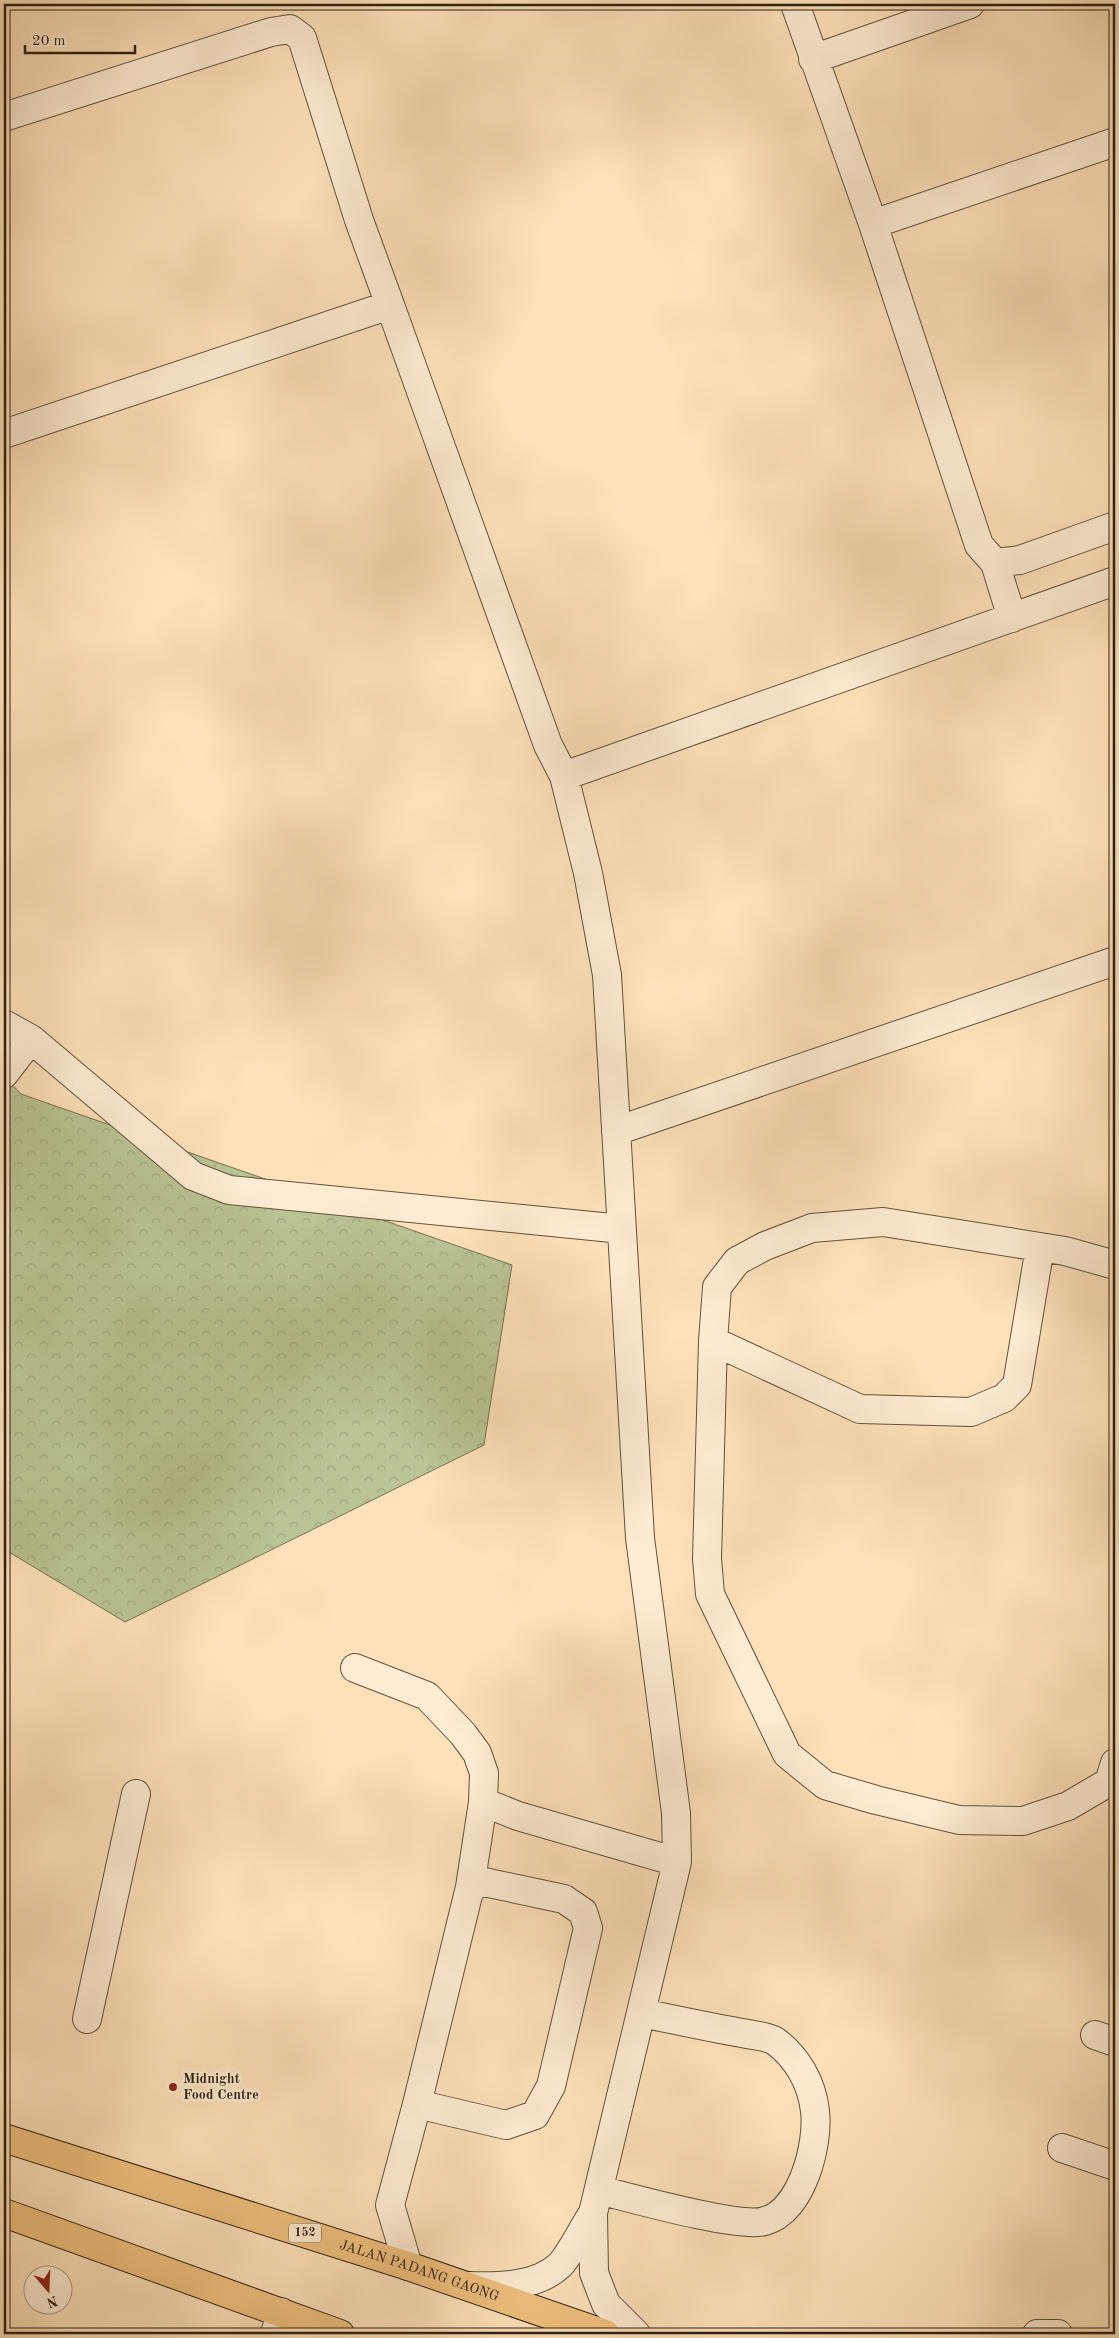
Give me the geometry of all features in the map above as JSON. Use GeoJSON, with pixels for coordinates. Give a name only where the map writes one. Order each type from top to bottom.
{"type":"FeatureCollection","features":[{"type":"Feature","properties":{"kind":"main road","name":"JALAN PADANG GAONG"},"geometry":{"type":"LineString","coordinates":[[4,2138],[408,2266],[605,2334]]}},
{"type":"Feature","properties":{"kind":"main road"},"geometry":{"type":"LineString","coordinates":[[4,2214],[278,2323],[340,2334]]}},
{"type":"Feature","properties":{"kind":"street"},"geometry":{"type":"LineString","coordinates":[[796,4],[873,224],[979,545],[995,563],[1012,618]]}},
{"type":"Feature","properties":{"kind":"street"},"geometry":{"type":"LineString","coordinates":[[814,59],[970,4]]}},
{"type":"Feature","properties":{"kind":"street"},"geometry":{"type":"LineString","coordinates":[[4,117],[271,32],[290,30],[302,38],[360,220],[390,305],[548,745],[564,776],[588,873],[607,975],[640,1538],[676,1813],[677,1862],[596,2202],[594,2273],[606,2304],[636,2334]]}},
{"type":"Feature","properties":{"kind":"street"},"geometry":{"type":"LineString","coordinates":[[873,224],[1115,142]]}},
{"type":"Feature","properties":{"kind":"street"},"geometry":{"type":"LineString","coordinates":[[4,434],[390,305]]}},
{"type":"Feature","properties":{"kind":"street"},"geometry":{"type":"LineString","coordinates":[[995,563],[1020,560],[1115,526]]}},
{"type":"Feature","properties":{"kind":"street"},"geometry":{"type":"LineString","coordinates":[[564,776],[1115,581]]}},
{"type":"Feature","properties":{"kind":"street"},"geometry":{"type":"LineString","coordinates":[[616,1132],[1115,961]]}},
{"type":"Feature","properties":{"kind":"street"},"geometry":{"type":"LineString","coordinates":[[4,1024],[31,1039],[193,1176],[229,1190],[622,1229]]}},
{"type":"Feature","properties":{"kind":"street"},"geometry":{"type":"LineString","coordinates":[[4,1074],[31,1039]]}},
{"type":"Feature","properties":{"kind":"street"},"geometry":{"type":"LineString","coordinates":[[1115,1265],[1065,1251],[883,1222],[812,1228],[765,1246],[736,1261],[717,1287],[713,1341],[707,1559],[710,1594],[787,1754],[825,1785],[876,1800],[959,1820],[1023,1821],[1068,1806],[1109,1782],[1115,1763]]}},
{"type":"Feature","properties":{"kind":"street"},"geometry":{"type":"LineString","coordinates":[[713,1341],[860,1409],[971,1412],[1004,1398],[1017,1385],[1040,1247]]}},
{"type":"Feature","properties":{"kind":"street"},"geometry":{"type":"LineString","coordinates":[[355,1668],[427,1696],[463,1734],[477,1753],[484,1773],[483,1802],[470,1887],[417,2104],[390,2205],[408,2266]]}},
{"type":"Feature","properties":{"kind":"street"},"geometry":{"type":"LineString","coordinates":[[87,2019],[136,1794]]}},
{"type":"Feature","properties":{"kind":"street"},"geometry":{"type":"LineString","coordinates":[[483,1802],[518,1816],[677,1862]]}},
{"type":"Feature","properties":{"kind":"street"},"geometry":{"type":"LineString","coordinates":[[417,2104],[506,2125],[535,2115],[551,2086],[588,1928],[583,1912],[564,1898],[484,1882],[470,1887]]}},
{"type":"Feature","properties":{"kind":"street"},"geometry":{"type":"LineString","coordinates":[[596,2202],[734,2221],[765,2222],[785,2210],[801,2187],[813,2148],[815,2112],[806,2079],[790,2054],[772,2040],[642,2013]]}},
{"type":"Feature","properties":{"kind":"street"},"geometry":{"type":"LineString","coordinates":[[1062,2148],[1115,2166]]}},
{"type":"Feature","properties":{"kind":"street"},"geometry":{"type":"LineString","coordinates":[[462,2286],[502,2287],[538,2278],[560,2264],[596,2202]]}},
{"type":"Feature","properties":{"kind":"street"},"geometry":{"type":"LineString","coordinates":[[1037,2334],[1058,2334]]}},
{"type":"Feature","properties":{"kind":"green space"},"geometry":{"type":"Polygon","coordinates":[[[4,1076],[21,1094],[512,1265],[484,1445],[125,1622],[4,1549],[4,1076]]]}},
{"type":"Feature","properties":{"kind":"place","name":"Midnight Food Centre"},"geometry":{"type":"Point","coordinates":[173,2087]}}]}
